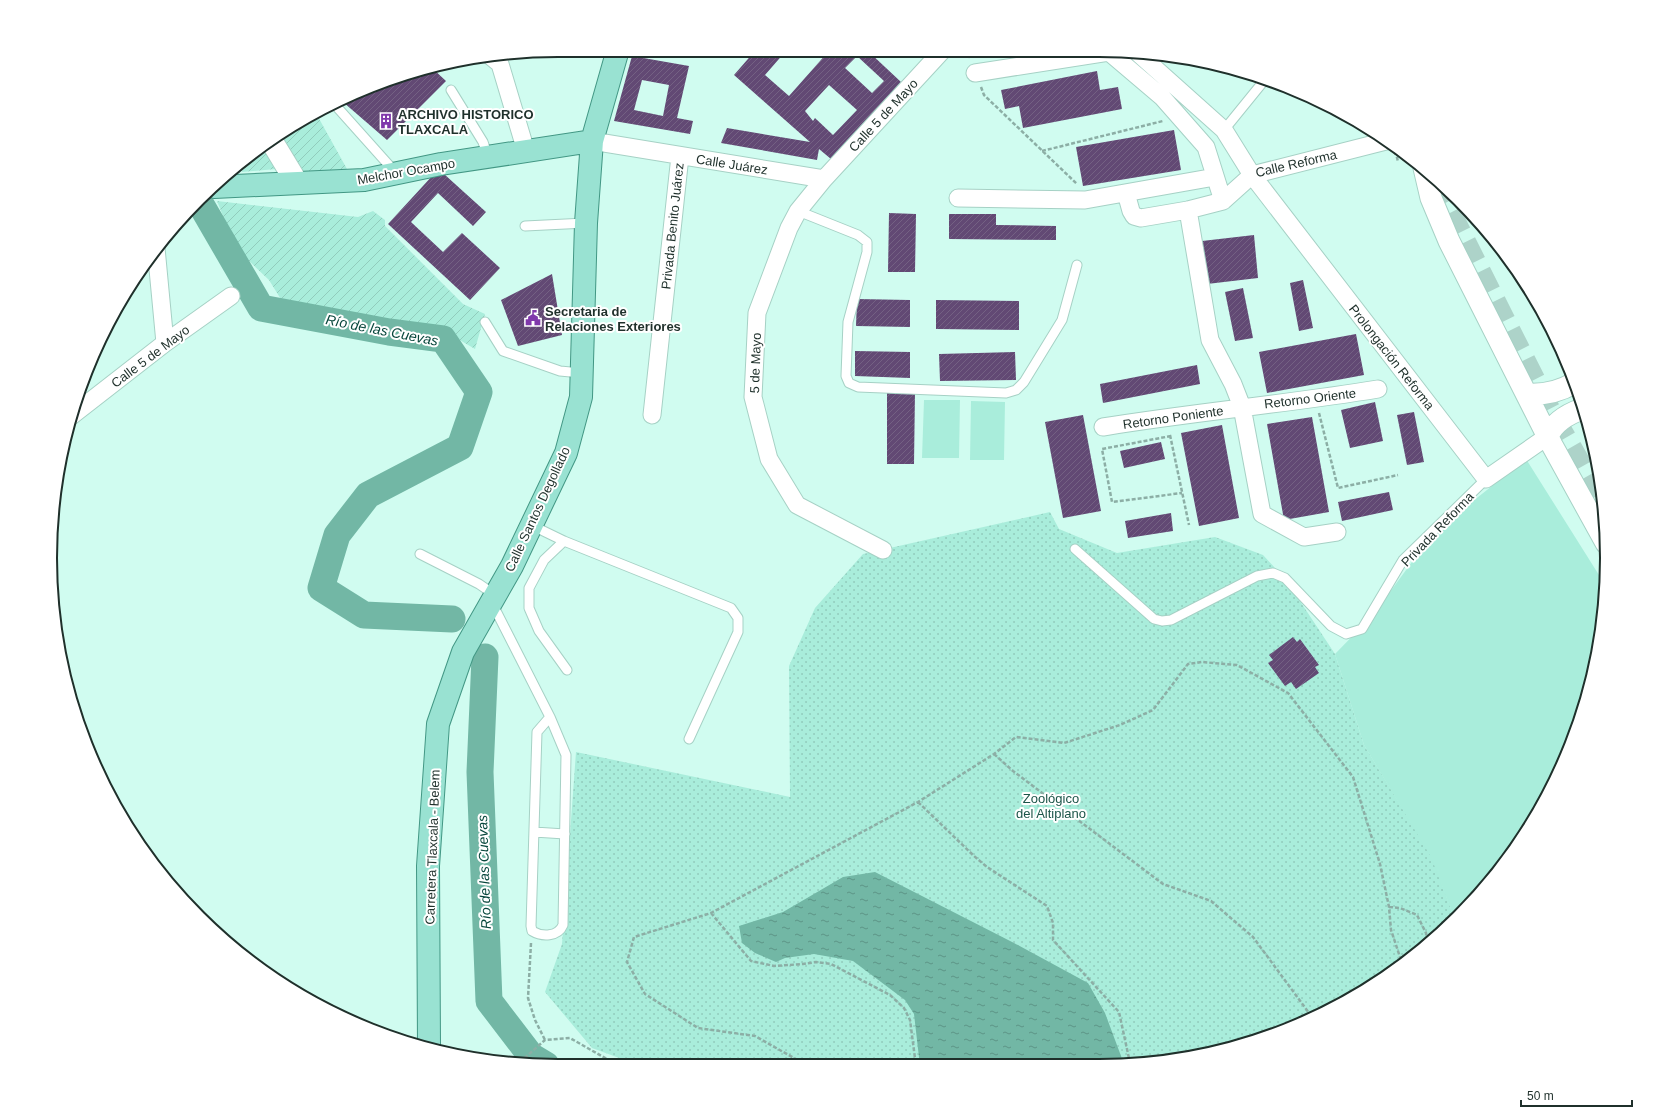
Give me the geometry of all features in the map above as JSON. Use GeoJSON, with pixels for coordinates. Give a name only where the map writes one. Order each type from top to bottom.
{"type":"FeatureCollection","features":[{"type":"Feature","properties":{"kind":"main road","name":"Calle Santos Degollado"},"geometry":{"type":"LineString","coordinates":[[463,652],[512,566],[566,453],[581,398],[586,223],[592,141],[616,57]]}},
{"type":"Feature","properties":{"kind":"main road","name":"Melchor Ocampo"},"geometry":{"type":"LineString","coordinates":[[226,183],[297,183],[364,180],[441,164],[592,141]]}},
{"type":"Feature","properties":{"kind":"main road"},"geometry":{"type":"LineString","coordinates":[[274,145],[297,183]]}},
{"type":"Feature","properties":{"kind":"main road","name":"Carretera Tlaxcala - Belem"},"geometry":{"type":"LineString","coordinates":[[428,1042],[428,866],[438,724],[463,652]]}},
{"type":"Feature","properties":{"kind":"street","name":"Calle 5 de Mayo"},"geometry":{"type":"LineString","coordinates":[[824,179],[936,57]]}},
{"type":"Feature","properties":{"kind":"street"},"geometry":{"type":"LineString","coordinates":[[972,67],[1063,57]]}},
{"type":"Feature","properties":{"kind":"street"},"geometry":{"type":"LineString","coordinates":[[1115,57],[1162,97],[1206,147],[1223,201]]}},
{"type":"Feature","properties":{"kind":"street","name":"Calle Reforma"},"geometry":{"type":"LineString","coordinates":[[1145,59],[1224,130],[1252,175],[1379,143]]}},
{"type":"Feature","properties":{"kind":"street"},"geometry":{"type":"LineString","coordinates":[[496,61],[500,64],[526,151]]}},
{"type":"Feature","properties":{"kind":"street","name":"Calle Juárez"},"geometry":{"type":"LineString","coordinates":[[592,141],[824,179]]}},
{"type":"Feature","properties":{"kind":"street","name":"Privada Benito Juárez"},"geometry":{"type":"LineString","coordinates":[[652,415],[680,156]]}},
{"type":"Feature","properties":{"kind":"street"},"geometry":{"type":"LineString","coordinates":[[1126,193],[1131,211],[1134,216],[1141,218],[1188,210],[1223,201],[1252,175]]}},
{"type":"Feature","properties":{"kind":"street","name":"Prolongación Reforma"},"geometry":{"type":"LineString","coordinates":[[1252,175],[1486,479]]}},
{"type":"Feature","properties":{"kind":"street"},"geometry":{"type":"LineString","coordinates":[[958,198],[1086,200],[1215,177]]}},
{"type":"Feature","properties":{"kind":"street","name":"5 de Mayo"},"geometry":{"type":"LineString","coordinates":[[824,179],[798,211],[789,228],[757,313],[753,397],[769,459],[797,506],[883,550]]}},
{"type":"Feature","properties":{"kind":"street"},"geometry":{"type":"LineString","coordinates":[[1427,179],[1431,198],[1449,241],[1548,436],[1599,531]]}},
{"type":"Feature","properties":{"kind":"street"},"geometry":{"type":"LineString","coordinates":[[1188,210],[1210,340],[1233,384],[1242,407],[1262,514],[1304,537],[1336,532]]}},
{"type":"Feature","properties":{"kind":"street"},"geometry":{"type":"LineString","coordinates":[[157,258],[165,343]]}},
{"type":"Feature","properties":{"kind":"street","name":"Calle 5 de Mayo"},"geometry":{"type":"LineString","coordinates":[[80,409],[165,343],[231,296]]}},
{"type":"Feature","properties":{"kind":"street"},"geometry":{"type":"LineString","coordinates":[[1527,394],[1546,394],[1569,385]]}},
{"type":"Feature","properties":{"kind":"street","name":"Retorno Oriente"},"geometry":{"type":"LineString","coordinates":[[1242,407],[1316,399],[1378,389]]}},
{"type":"Feature","properties":{"kind":"street","name":"Retorno Poniente"},"geometry":{"type":"LineString","coordinates":[[1103,427],[1242,407]]}},
{"type":"Feature","properties":{"kind":"street"},"geometry":{"type":"LineString","coordinates":[[1486,479],[1548,436],[1551,428],[1563,418],[1578,411]]}},
{"type":"Feature","properties":{"kind":"lane"},"geometry":{"type":"LineString","coordinates":[[1224,130],[1261,84]]}},
{"type":"Feature","properties":{"kind":"lane"},"geometry":{"type":"LineString","coordinates":[[451,90],[483,142],[488,157]]}},
{"type":"Feature","properties":{"kind":"lane"},"geometry":{"type":"LineString","coordinates":[[338,108],[396,173]]}},
{"type":"Feature","properties":{"kind":"lane"},"geometry":{"type":"LineString","coordinates":[[798,211],[858,235],[867,242],[867,252],[848,322],[846,376],[849,383],[858,387],[1006,393],[1016,390],[1024,382],[1062,320],[1077,266]]}},
{"type":"Feature","properties":{"kind":"lane"},"geometry":{"type":"LineString","coordinates":[[525,226],[586,223]]}},
{"type":"Feature","properties":{"kind":"lane"},"geometry":{"type":"LineString","coordinates":[[486,322],[503,351],[560,371],[581,373]]}},
{"type":"Feature","properties":{"kind":"lane","name":"Privada Reforma"},"geometry":{"type":"LineString","coordinates":[[1075,549],[1154,619],[1162,621],[1171,620],[1257,576],[1272,573],[1285,578],[1331,626],[1346,634],[1362,629],[1403,560],[1486,479]]}},
{"type":"Feature","properties":{"kind":"lane"},"geometry":{"type":"LineString","coordinates":[[531,525],[564,541],[731,608],[738,618],[738,632],[688,740]]}},
{"type":"Feature","properties":{"kind":"lane"},"geometry":{"type":"LineString","coordinates":[[564,541],[544,560],[529,588],[529,608],[539,631],[567,670]]}},
{"type":"Feature","properties":{"kind":"lane"},"geometry":{"type":"LineString","coordinates":[[420,554],[479,584],[493,598],[550,717],[566,755],[563,925],[561,931],[555,934],[538,934],[532,931],[531,926],[537,732],[550,717]]}},
{"type":"Feature","properties":{"kind":"lane"},"geometry":{"type":"LineString","coordinates":[[534,832],[565,834]]}},
{"type":"Feature","properties":{"kind":"path"},"geometry":{"type":"LineString","coordinates":[[970,57],[972,67],[984,95],[1091,198]]}},
{"type":"Feature","properties":{"kind":"path"},"geometry":{"type":"LineString","coordinates":[[1042,151],[1179,117]]}},
{"type":"Feature","properties":{"kind":"path"},"geometry":{"type":"LineString","coordinates":[[1316,399],[1338,488],[1398,475]]}},
{"type":"Feature","properties":{"kind":"path"},"geometry":{"type":"LineString","coordinates":[[1167,417],[1189,525]]}},
{"type":"Feature","properties":{"kind":"path","name":"Retorno Poniente"},"geometry":{"type":"LineString","coordinates":[[1170,436],[1102,449],[1112,502],[1182,493]]}},
{"type":"Feature","properties":{"kind":"path"},"geometry":{"type":"LineString","coordinates":[[796,1059],[755,1036],[698,1028],[646,994],[627,962],[634,937],[711,913],[918,802],[994,754],[1016,737],[1064,743],[1120,725],[1153,710],[1188,664],[1202,662],[1237,665],[1288,693],[1352,777],[1380,864],[1389,907],[1391,930],[1401,957]]}},
{"type":"Feature","properties":{"kind":"path"},"geometry":{"type":"LineString","coordinates":[[994,754],[1014,771],[1163,884],[1211,901],[1253,937],[1309,1013]]}},
{"type":"Feature","properties":{"kind":"path"},"geometry":{"type":"LineString","coordinates":[[918,802],[987,867],[1047,906],[1053,923],[1053,940],[1119,1012],[1129,1058]]}},
{"type":"Feature","properties":{"kind":"path"},"geometry":{"type":"LineString","coordinates":[[1389,907],[1400,908],[1417,915],[1426,933],[1426,937]]}},
{"type":"Feature","properties":{"kind":"path"},"geometry":{"type":"LineString","coordinates":[[711,913],[751,961],[774,966],[816,962],[831,964],[890,994],[904,1008],[910,1020],[915,1059]]}},
{"type":"Feature","properties":{"kind":"path"},"geometry":{"type":"LineString","coordinates":[[532,931],[528,998],[535,1020],[545,1040]]}},
{"type":"Feature","properties":{"kind":"path"},"geometry":{"type":"LineString","coordinates":[[525,1058],[545,1040],[570,1038],[607,1059]]}},
{"type":"Feature","properties":{"kind":"green space"},"geometry":{"type":"Polygon","coordinates":[[[319,118],[347,169],[299,172],[281,140],[319,118]]]}},
{"type":"Feature","properties":{"kind":"green space"},"geometry":{"type":"Polygon","coordinates":[[[267,151],[276,169],[242,172],[242,170],[267,151]]]}},
{"type":"Feature","properties":{"kind":"green space"},"geometry":{"type":"Polygon","coordinates":[[[217,201],[358,217],[373,211],[385,220],[385,226],[463,304],[485,314],[475,349],[446,332],[355,322],[347,316],[287,309],[269,280],[246,258],[227,226],[217,201]]]}},
{"type":"Feature","properties":{"kind":"green space"},"geometry":{"type":"Polygon","coordinates":[[[924,400],[960,400],[959,458],[922,458],[924,400]]]}},
{"type":"Feature","properties":{"kind":"green space"},"geometry":{"type":"Polygon","coordinates":[[[971,401],[1005,402],[1004,460],[970,460],[971,401]]]}},
{"type":"Feature","properties":{"kind":"green space"},"geometry":{"type":"Polygon","coordinates":[[[1526,459],[1599,576],[1596,623],[1590,656],[1583,688],[1562,750],[1548,780],[1516,836],[1476,888],[1452,913],[1431,857],[1364,745],[1335,654],[1373,615],[1434,532],[1526,459]]]}},
{"type":"Feature","properties":{"kind":"green space","name":"Zoológico del Altiplano"},"geometry":{"type":"Polygon","coordinates":[[[1050,512],[1059,529],[1117,553],[1215,537],[1263,555],[1286,580],[1335,654],[1364,745],[1432,857],[1452,913],[1429,935],[1377,975],[1350,992],[1321,1007],[1291,1021],[1229,1042],[1164,1055],[1099,1059],[622,1059],[592,1048],[545,992],[562,944],[576,752],[790,797],[789,666],[815,608],[863,554],[1050,512]]]}},
{"type":"Feature","properties":{"kind":"water"},"geometry":{"type":"Polygon","coordinates":[[[875,872],[1014,943],[1088,983],[1105,1013],[1122,1058],[919,1059],[914,1014],[905,1000],[853,961],[814,954],[785,958],[776,962],[755,953],[742,943],[739,926],[783,912],[843,877],[875,872]]]}},
{"type":"Feature","properties":{"kind":"building"},"geometry":{"type":"Polygon","coordinates":[[[632,57],[689,66],[677,118],[693,121],[690,134],[614,121],[632,57]],[[642,80],[634,110],[663,116],[669,85],[642,80]]]}},
{"type":"Feature","properties":{"kind":"building"},"geometry":{"type":"Polygon","coordinates":[[[750,57],[781,57],[765,75],[789,96],[824,57],[856,57],[845,68],[872,93],[884,81],[858,57],[874,57],[901,82],[831,159],[819,149],[817,160],[721,143],[727,128],[810,142],[734,75],[750,57]],[[829,85],[805,111],[813,121],[815,118],[833,135],[857,110],[829,85]]]}},
{"type":"Feature","properties":{"kind":"building"},"geometry":{"type":"Polygon","coordinates":[[[1097,71],[1100,90],[1118,87],[1122,109],[1023,128],[1019,106],[1005,109],[1001,90],[1097,71]]]}},
{"type":"Feature","properties":{"kind":"building","name":"ARCHIVO HISTORICO TLAXCALA"},"geometry":{"type":"Polygon","coordinates":[[[436,72],[446,81],[387,140],[346,104],[366,95],[436,72]]]}},
{"type":"Feature","properties":{"kind":"building"},"geometry":{"type":"Polygon","coordinates":[[[1174,130],[1181,170],[1083,186],[1076,147],[1174,130]]]}},
{"type":"Feature","properties":{"kind":"building"},"geometry":{"type":"Polygon","coordinates":[[[434,174],[444,174],[486,212],[473,226],[438,193],[411,222],[443,252],[462,233],[500,268],[470,300],[388,224],[434,174]]]}},
{"type":"Feature","properties":{"kind":"building"},"geometry":{"type":"Polygon","coordinates":[[[889,213],[916,214],[915,272],[888,272],[889,213]]]}},
{"type":"Feature","properties":{"kind":"building"},"geometry":{"type":"Polygon","coordinates":[[[949,214],[996,214],[996,225],[1056,226],[1056,240],[949,239],[949,214]]]}},
{"type":"Feature","properties":{"kind":"building"},"geometry":{"type":"Polygon","coordinates":[[[1254,235],[1258,278],[1207,284],[1202,241],[1254,235]]]}},
{"type":"Feature","properties":{"kind":"building","name":"Secretaria de Relaciones Exteriores"},"geometry":{"type":"Polygon","coordinates":[[[552,274],[562,335],[518,346],[501,300],[552,274]]]}},
{"type":"Feature","properties":{"kind":"building"},"geometry":{"type":"Polygon","coordinates":[[[1303,280],[1313,328],[1299,331],[1290,283],[1303,280]]]}},
{"type":"Feature","properties":{"kind":"building"},"geometry":{"type":"Polygon","coordinates":[[[1243,288],[1253,338],[1235,341],[1225,292],[1243,288]]]}},
{"type":"Feature","properties":{"kind":"building"},"geometry":{"type":"Polygon","coordinates":[[[857,299],[910,300],[910,327],[856,326],[857,299]]]}},
{"type":"Feature","properties":{"kind":"building"},"geometry":{"type":"Polygon","coordinates":[[[936,300],[1019,301],[1019,330],[936,329],[936,300]]]}},
{"type":"Feature","properties":{"kind":"building"},"geometry":{"type":"Polygon","coordinates":[[[1356,334],[1364,375],[1267,393],[1259,352],[1356,334]]]}},
{"type":"Feature","properties":{"kind":"building"},"geometry":{"type":"Polygon","coordinates":[[[855,351],[910,352],[910,378],[855,376],[855,351]]]}},
{"type":"Feature","properties":{"kind":"building"},"geometry":{"type":"Polygon","coordinates":[[[1015,352],[1016,380],[940,381],[939,354],[1015,352]]]}},
{"type":"Feature","properties":{"kind":"building"},"geometry":{"type":"Polygon","coordinates":[[[1197,365],[1200,384],[1103,403],[1100,384],[1197,365]]]}},
{"type":"Feature","properties":{"kind":"building"},"geometry":{"type":"Polygon","coordinates":[[[887,390],[915,391],[914,464],[887,464],[887,390]]]}},
{"type":"Feature","properties":{"kind":"building"},"geometry":{"type":"Polygon","coordinates":[[[1375,402],[1383,441],[1350,448],[1341,410],[1375,402]]]}},
{"type":"Feature","properties":{"kind":"building"},"geometry":{"type":"Polygon","coordinates":[[[1414,412],[1424,462],[1407,465],[1397,415],[1414,412]]]}},
{"type":"Feature","properties":{"kind":"building"},"geometry":{"type":"Polygon","coordinates":[[[1083,415],[1101,511],[1063,518],[1045,422],[1083,415]]]}},
{"type":"Feature","properties":{"kind":"building"},"geometry":{"type":"Polygon","coordinates":[[[1312,417],[1329,512],[1284,520],[1267,424],[1312,417]]]}},
{"type":"Feature","properties":{"kind":"building"},"geometry":{"type":"Polygon","coordinates":[[[1222,425],[1239,518],[1199,526],[1181,433],[1222,425]]]}},
{"type":"Feature","properties":{"kind":"building"},"geometry":{"type":"Polygon","coordinates":[[[1161,442],[1165,459],[1124,468],[1120,451],[1161,442]]]}},
{"type":"Feature","properties":{"kind":"building"},"geometry":{"type":"Polygon","coordinates":[[[1389,492],[1393,510],[1342,521],[1338,502],[1389,492]]]}},
{"type":"Feature","properties":{"kind":"building"},"geometry":{"type":"Polygon","coordinates":[[[1171,513],[1173,531],[1128,538],[1125,521],[1171,513]]]}},
{"type":"Feature","properties":{"kind":"building"},"geometry":{"type":"Polygon","coordinates":[[[1293,637],[1297,642],[1300,639],[1319,665],[1315,667],[1319,673],[1296,689],[1291,682],[1285,686],[1268,663],[1273,660],[1269,655],[1293,637]]]}},
{"type":"Feature","properties":{"kind":"waterway","name":"Río de las Cuevas"},"geometry":{"type":"LineString","coordinates":[[202,206],[261,308],[389,332],[443,339],[479,392],[460,447],[368,495],[337,535],[321,588],[364,615],[452,619]]}},
{"type":"Feature","properties":{"kind":"waterway","name":"Río de las Cuevas"},"geometry":{"type":"LineString","coordinates":[[485,657],[480,772],[489,1001],[531,1056],[535,1058]]}},
{"type":"Feature","properties":{"kind":"tunnel"},"geometry":{"type":"LineString","coordinates":[[1441,193],[1551,413],[1596,491]]}},
{"type":"Feature","properties":{"kind":"place","name":"ARCHIVO HISTORICO TLAXCALA"},"geometry":{"type":"Point","coordinates":[386,121]}},
{"type":"Feature","properties":{"kind":"place","name":"Secretaria de Relaciones Exteriores"},"geometry":{"type":"Point","coordinates":[533,318]}}]}
